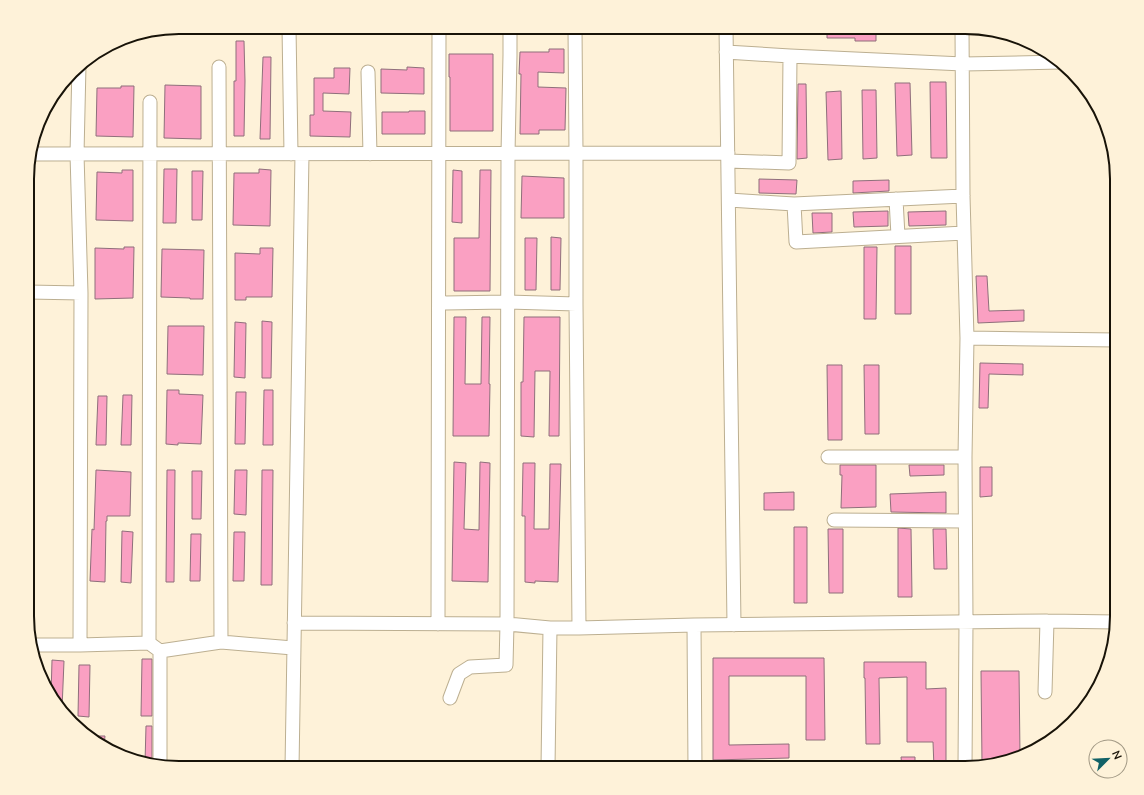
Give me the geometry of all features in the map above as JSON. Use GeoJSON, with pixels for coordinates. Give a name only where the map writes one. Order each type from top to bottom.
{"type":"FeatureCollection","features":[{"type":"Feature","properties":{"kind":"street"},"geometry":{"type":"LineString","coordinates":[[289,34],[296,154],[292,761]]}},
{"type":"Feature","properties":{"kind":"street"},"geometry":{"type":"LineString","coordinates":[[438,624],[439,34]]}},
{"type":"Feature","properties":{"kind":"street"},"geometry":{"type":"LineString","coordinates":[[450,698],[460,674],[470,667],[506,665],[510,34]]}},
{"type":"Feature","properties":{"kind":"street"},"geometry":{"type":"LineString","coordinates":[[575,34],[579,628]]}},
{"type":"Feature","properties":{"kind":"street"},"geometry":{"type":"LineString","coordinates":[[726,34],[734,625]]}},
{"type":"Feature","properties":{"kind":"street"},"geometry":{"type":"LineString","coordinates":[[962,34],[963,196],[967,338],[965,456],[965,761]]}},
{"type":"Feature","properties":{"kind":"street"},"geometry":{"type":"LineString","coordinates":[[726,52],[963,64],[1050,62]]}},
{"type":"Feature","properties":{"kind":"street"},"geometry":{"type":"LineString","coordinates":[[36,154],[576,154],[728,157],[789,163],[790,56]]}},
{"type":"Feature","properties":{"kind":"street"},"geometry":{"type":"LineString","coordinates":[[219,67],[220,642]]}},
{"type":"Feature","properties":{"kind":"street"},"geometry":{"type":"LineString","coordinates":[[368,72],[370,154]]}},
{"type":"Feature","properties":{"kind":"street"},"geometry":{"type":"LineString","coordinates":[[79,75],[77,154],[80,293],[80,645]]}},
{"type":"Feature","properties":{"kind":"street"},"geometry":{"type":"LineString","coordinates":[[149,643],[150,102]]}},
{"type":"Feature","properties":{"kind":"street"},"geometry":{"type":"LineString","coordinates":[[728,200],[794,204],[963,196]]}},
{"type":"Feature","properties":{"kind":"street"},"geometry":{"type":"LineString","coordinates":[[896,199],[898,236]]}},
{"type":"Feature","properties":{"kind":"street"},"geometry":{"type":"LineString","coordinates":[[794,204],[796,242],[964,233]]}},
{"type":"Feature","properties":{"kind":"street"},"geometry":{"type":"LineString","coordinates":[[34,292],[80,293]]}},
{"type":"Feature","properties":{"kind":"street"},"geometry":{"type":"LineString","coordinates":[[439,301],[445,303],[508,302],[576,304]]}},
{"type":"Feature","properties":{"kind":"street"},"geometry":{"type":"LineString","coordinates":[[967,338],[1110,340]]}},
{"type":"Feature","properties":{"kind":"street"},"geometry":{"type":"LineString","coordinates":[[828,457],[965,456]]}},
{"type":"Feature","properties":{"kind":"street"},"geometry":{"type":"LineString","coordinates":[[834,520],[965,521]]}},
{"type":"Feature","properties":{"kind":"street"},"geometry":{"type":"LineString","coordinates":[[294,623],[507,624],[550,628],[579,628],[694,625],[1047,621],[1110,622]]}},
{"type":"Feature","properties":{"kind":"street"},"geometry":{"type":"LineString","coordinates":[[1045,692],[1047,621]]}},
{"type":"Feature","properties":{"kind":"street"},"geometry":{"type":"LineString","coordinates":[[694,625],[695,761]]}},
{"type":"Feature","properties":{"kind":"street"},"geometry":{"type":"LineString","coordinates":[[548,761],[550,628]]}},
{"type":"Feature","properties":{"kind":"street"},"geometry":{"type":"LineString","coordinates":[[37,645],[149,643],[160,651],[220,642],[293,648]]}},
{"type":"Feature","properties":{"kind":"street"},"geometry":{"type":"LineString","coordinates":[[160,651],[160,760]]}},
{"type":"Feature","properties":{"kind":"building"},"geometry":{"type":"Polygon","coordinates":[[[827,34],[876,34],[876,41],[855,41],[855,38],[827,38],[827,34]]]}},
{"type":"Feature","properties":{"kind":"building"},"geometry":{"type":"Polygon","coordinates":[[[236,41],[244,41],[244,136],[234,136],[236,41]]]}},
{"type":"Feature","properties":{"kind":"building"},"geometry":{"type":"Polygon","coordinates":[[[549,49],[564,49],[564,73],[538,72],[538,87],[566,88],[565,130],[539,130],[539,134],[520,134],[520,52],[549,52],[549,49]]]}},
{"type":"Feature","properties":{"kind":"building"},"geometry":{"type":"Polygon","coordinates":[[[449,54],[493,54],[493,131],[450,131],[449,54]]]}},
{"type":"Feature","properties":{"kind":"building"},"geometry":{"type":"Polygon","coordinates":[[[263,57],[271,57],[270,139],[260,139],[263,57]]]}},
{"type":"Feature","properties":{"kind":"building"},"geometry":{"type":"Polygon","coordinates":[[[407,67],[424,68],[424,94],[381,93],[381,69],[407,70],[407,67]]]}},
{"type":"Feature","properties":{"kind":"building"},"geometry":{"type":"Polygon","coordinates":[[[334,68],[350,68],[349,94],[323,93],[323,111],[351,112],[350,137],[310,136],[310,115],[314,115],[314,78],[334,78],[334,68]]]}},
{"type":"Feature","properties":{"kind":"building"},"geometry":{"type":"Polygon","coordinates":[[[930,82],[946,82],[947,158],[931,158],[930,82]]]}},
{"type":"Feature","properties":{"kind":"building"},"geometry":{"type":"Polygon","coordinates":[[[895,83],[910,83],[912,155],[897,156],[895,83]]]}},
{"type":"Feature","properties":{"kind":"building"},"geometry":{"type":"Polygon","coordinates":[[[798,84],[806,84],[807,158],[797,159],[798,84]]]}},
{"type":"Feature","properties":{"kind":"building"},"geometry":{"type":"Polygon","coordinates":[[[165,85],[201,86],[201,139],[164,138],[165,85]]]}},
{"type":"Feature","properties":{"kind":"building"},"geometry":{"type":"Polygon","coordinates":[[[121,86],[134,86],[133,137],[96,136],[97,88],[121,88],[121,86]]]}},
{"type":"Feature","properties":{"kind":"building"},"geometry":{"type":"Polygon","coordinates":[[[862,90],[876,90],[877,158],[863,159],[862,90]]]}},
{"type":"Feature","properties":{"kind":"building"},"geometry":{"type":"Polygon","coordinates":[[[841,91],[842,159],[828,160],[826,92],[841,91]]]}},
{"type":"Feature","properties":{"kind":"building"},"geometry":{"type":"Polygon","coordinates":[[[425,111],[425,134],[382,134],[382,112],[425,111]]]}},
{"type":"Feature","properties":{"kind":"building"},"geometry":{"type":"Polygon","coordinates":[[[164,169],[177,169],[176,223],[163,223],[164,169]]]}},
{"type":"Feature","properties":{"kind":"building"},"geometry":{"type":"Polygon","coordinates":[[[259,169],[271,170],[270,226],[233,225],[234,173],[259,173],[259,169]]]}},
{"type":"Feature","properties":{"kind":"building"},"geometry":{"type":"Polygon","coordinates":[[[122,170],[133,170],[133,221],[96,220],[97,172],[122,173],[122,170]]]}},
{"type":"Feature","properties":{"kind":"building"},"geometry":{"type":"Polygon","coordinates":[[[453,170],[462,171],[462,223],[452,222],[453,170]]]}},
{"type":"Feature","properties":{"kind":"building"},"geometry":{"type":"Polygon","coordinates":[[[480,170],[491,170],[490,291],[454,291],[454,238],[479,238],[480,170]]]}},
{"type":"Feature","properties":{"kind":"building"},"geometry":{"type":"Polygon","coordinates":[[[192,171],[203,171],[202,220],[192,220],[192,171]]]}},
{"type":"Feature","properties":{"kind":"building"},"geometry":{"type":"Polygon","coordinates":[[[522,176],[564,178],[564,218],[521,218],[522,176]]]}},
{"type":"Feature","properties":{"kind":"building"},"geometry":{"type":"Polygon","coordinates":[[[759,179],[797,180],[796,194],[759,193],[759,179]]]}},
{"type":"Feature","properties":{"kind":"building"},"geometry":{"type":"Polygon","coordinates":[[[889,180],[889,191],[853,193],[853,181],[889,180]]]}},
{"type":"Feature","properties":{"kind":"building"},"geometry":{"type":"Polygon","coordinates":[[[888,211],[888,226],[854,227],[853,212],[888,211]]]}},
{"type":"Feature","properties":{"kind":"building"},"geometry":{"type":"Polygon","coordinates":[[[946,211],[946,225],[909,226],[908,212],[946,211]]]}},
{"type":"Feature","properties":{"kind":"building"},"geometry":{"type":"Polygon","coordinates":[[[812,213],[832,213],[832,232],[813,233],[812,213]]]}},
{"type":"Feature","properties":{"kind":"building"},"geometry":{"type":"Polygon","coordinates":[[[551,237],[561,238],[560,290],[551,290],[551,237]]]}},
{"type":"Feature","properties":{"kind":"building"},"geometry":{"type":"Polygon","coordinates":[[[525,238],[537,238],[536,290],[525,290],[525,238]]]}},
{"type":"Feature","properties":{"kind":"building"},"geometry":{"type":"Polygon","coordinates":[[[895,246],[911,246],[911,314],[895,314],[895,246]]]}},
{"type":"Feature","properties":{"kind":"building"},"geometry":{"type":"Polygon","coordinates":[[[124,247],[134,247],[133,298],[95,299],[95,248],[124,249],[124,247]]]}},
{"type":"Feature","properties":{"kind":"building"},"geometry":{"type":"Polygon","coordinates":[[[864,247],[877,247],[876,319],[864,319],[864,247]]]}},
{"type":"Feature","properties":{"kind":"building"},"geometry":{"type":"Polygon","coordinates":[[[260,248],[273,248],[272,297],[246,297],[246,300],[235,300],[235,253],[260,254],[260,248]]]}},
{"type":"Feature","properties":{"kind":"building"},"geometry":{"type":"Polygon","coordinates":[[[162,249],[204,250],[203,299],[161,297],[162,249]]]}},
{"type":"Feature","properties":{"kind":"building"},"geometry":{"type":"Polygon","coordinates":[[[976,276],[987,276],[989,311],[1024,310],[1024,321],[978,323],[976,276]]]}},
{"type":"Feature","properties":{"kind":"building"},"geometry":{"type":"Polygon","coordinates":[[[454,317],[466,317],[465,384],[481,384],[482,317],[490,317],[489,436],[453,436],[454,317]]]}},
{"type":"Feature","properties":{"kind":"building"},"geometry":{"type":"Polygon","coordinates":[[[524,317],[560,317],[559,436],[549,436],[550,371],[535,371],[534,437],[521,436],[521,382],[523,382],[524,317]]]}},
{"type":"Feature","properties":{"kind":"building"},"geometry":{"type":"Polygon","coordinates":[[[262,321],[272,322],[271,378],[262,378],[262,321]]]}},
{"type":"Feature","properties":{"kind":"building"},"geometry":{"type":"Polygon","coordinates":[[[235,322],[246,323],[245,378],[234,377],[235,322]]]}},
{"type":"Feature","properties":{"kind":"building"},"geometry":{"type":"Polygon","coordinates":[[[168,326],[204,326],[203,375],[167,374],[168,326]]]}},
{"type":"Feature","properties":{"kind":"building"},"geometry":{"type":"Polygon","coordinates":[[[980,363],[1023,364],[1023,375],[989,374],[988,408],[979,408],[980,363]]]}},
{"type":"Feature","properties":{"kind":"building"},"geometry":{"type":"Polygon","coordinates":[[[827,365],[842,365],[842,440],[828,440],[827,365]]]}},
{"type":"Feature","properties":{"kind":"building"},"geometry":{"type":"Polygon","coordinates":[[[864,365],[879,365],[879,434],[865,434],[864,365]]]}},
{"type":"Feature","properties":{"kind":"building"},"geometry":{"type":"Polygon","coordinates":[[[167,390],[179,390],[179,394],[203,395],[201,444],[166,444],[167,390]]]}},
{"type":"Feature","properties":{"kind":"building"},"geometry":{"type":"Polygon","coordinates":[[[264,390],[273,390],[273,445],[263,445],[264,390]]]}},
{"type":"Feature","properties":{"kind":"building"},"geometry":{"type":"Polygon","coordinates":[[[236,392],[246,392],[245,444],[235,444],[236,392]]]}},
{"type":"Feature","properties":{"kind":"building"},"geometry":{"type":"Polygon","coordinates":[[[123,395],[132,395],[131,445],[121,445],[123,395]]]}},
{"type":"Feature","properties":{"kind":"building"},"geometry":{"type":"Polygon","coordinates":[[[98,396],[107,396],[106,445],[96,445],[98,396]]]}},
{"type":"Feature","properties":{"kind":"building"},"geometry":{"type":"Polygon","coordinates":[[[454,462],[466,463],[464,529],[479,530],[480,462],[490,463],[488,582],[452,581],[454,462]]]}},
{"type":"Feature","properties":{"kind":"building"},"geometry":{"type":"Polygon","coordinates":[[[523,463],[535,463],[534,529],[549,529],[550,464],[561,464],[558,582],[525,582],[525,516],[522,516],[523,463]]]}},
{"type":"Feature","properties":{"kind":"building"},"geometry":{"type":"Polygon","coordinates":[[[840,465],[876,465],[876,507],[841,508],[842,475],[840,475],[840,465]]]}},
{"type":"Feature","properties":{"kind":"building"},"geometry":{"type":"Polygon","coordinates":[[[909,465],[944,465],[944,475],[910,476],[909,465]]]}},
{"type":"Feature","properties":{"kind":"building"},"geometry":{"type":"Polygon","coordinates":[[[980,467],[992,467],[992,496],[980,497],[980,467]]]}},
{"type":"Feature","properties":{"kind":"building"},"geometry":{"type":"Polygon","coordinates":[[[96,470],[131,472],[130,516],[107,516],[105,582],[90,581],[92,529],[94,530],[96,470]]]}},
{"type":"Feature","properties":{"kind":"building"},"geometry":{"type":"Polygon","coordinates":[[[167,470],[175,470],[174,582],[166,582],[167,470]]]}},
{"type":"Feature","properties":{"kind":"building"},"geometry":{"type":"Polygon","coordinates":[[[235,470],[247,470],[246,515],[234,514],[235,470]]]}},
{"type":"Feature","properties":{"kind":"building"},"geometry":{"type":"Polygon","coordinates":[[[262,470],[273,470],[272,585],[261,585],[262,470]]]}},
{"type":"Feature","properties":{"kind":"building"},"geometry":{"type":"Polygon","coordinates":[[[192,471],[202,471],[201,519],[192,519],[192,471]]]}},
{"type":"Feature","properties":{"kind":"building"},"geometry":{"type":"Polygon","coordinates":[[[794,492],[794,510],[764,510],[764,493],[794,492]]]}},
{"type":"Feature","properties":{"kind":"building"},"geometry":{"type":"Polygon","coordinates":[[[946,492],[946,513],[891,512],[890,494],[946,492]]]}},
{"type":"Feature","properties":{"kind":"building"},"geometry":{"type":"Polygon","coordinates":[[[794,527],[807,527],[807,603],[794,603],[794,527]]]}},
{"type":"Feature","properties":{"kind":"building"},"geometry":{"type":"Polygon","coordinates":[[[898,528],[911,529],[912,597],[898,597],[898,528]]]}},
{"type":"Feature","properties":{"kind":"building"},"geometry":{"type":"Polygon","coordinates":[[[828,529],[843,529],[843,593],[829,593],[828,529]]]}},
{"type":"Feature","properties":{"kind":"building"},"geometry":{"type":"Polygon","coordinates":[[[933,529],[946,529],[947,569],[934,569],[933,529]]]}},
{"type":"Feature","properties":{"kind":"building"},"geometry":{"type":"Polygon","coordinates":[[[122,531],[133,532],[131,583],[121,582],[122,531]]]}},
{"type":"Feature","properties":{"kind":"building"},"geometry":{"type":"Polygon","coordinates":[[[234,532],[245,532],[244,581],[233,581],[234,532]]]}},
{"type":"Feature","properties":{"kind":"building"},"geometry":{"type":"Polygon","coordinates":[[[191,534],[201,534],[200,581],[190,581],[191,534]]]}},
{"type":"Feature","properties":{"kind":"building"},"geometry":{"type":"Polygon","coordinates":[[[713,658],[824,658],[825,740],[806,740],[806,676],[729,676],[729,745],[789,744],[789,758],[713,760],[713,658]]]}},
{"type":"Feature","properties":{"kind":"building"},"geometry":{"type":"Polygon","coordinates":[[[142,659],[152,659],[152,716],[141,716],[142,659]]]}},
{"type":"Feature","properties":{"kind":"building"},"geometry":{"type":"Polygon","coordinates":[[[52,660],[64,661],[62,701],[51,685],[52,660]]]}},
{"type":"Feature","properties":{"kind":"building"},"geometry":{"type":"Polygon","coordinates":[[[864,662],[926,662],[926,689],[946,688],[946,761],[934,761],[933,742],[907,742],[907,677],[879,678],[880,744],[866,744],[864,662]]]}},
{"type":"Feature","properties":{"kind":"building"},"geometry":{"type":"Polygon","coordinates":[[[79,665],[90,665],[89,717],[78,716],[79,665]]]}},
{"type":"Feature","properties":{"kind":"building"},"geometry":{"type":"Polygon","coordinates":[[[981,671],[1019,671],[1020,750],[982,760],[981,671]]]}},
{"type":"Feature","properties":{"kind":"building"},"geometry":{"type":"Polygon","coordinates":[[[146,726],[152,726],[152,758],[145,757],[146,726]]]}},
{"type":"Feature","properties":{"kind":"building"},"geometry":{"type":"Polygon","coordinates":[[[99,736],[105,736],[105,740],[99,736]]]}},
{"type":"Feature","properties":{"kind":"building"},"geometry":{"type":"Polygon","coordinates":[[[901,757],[915,757],[915,761],[901,761],[901,757]]]}}]}
